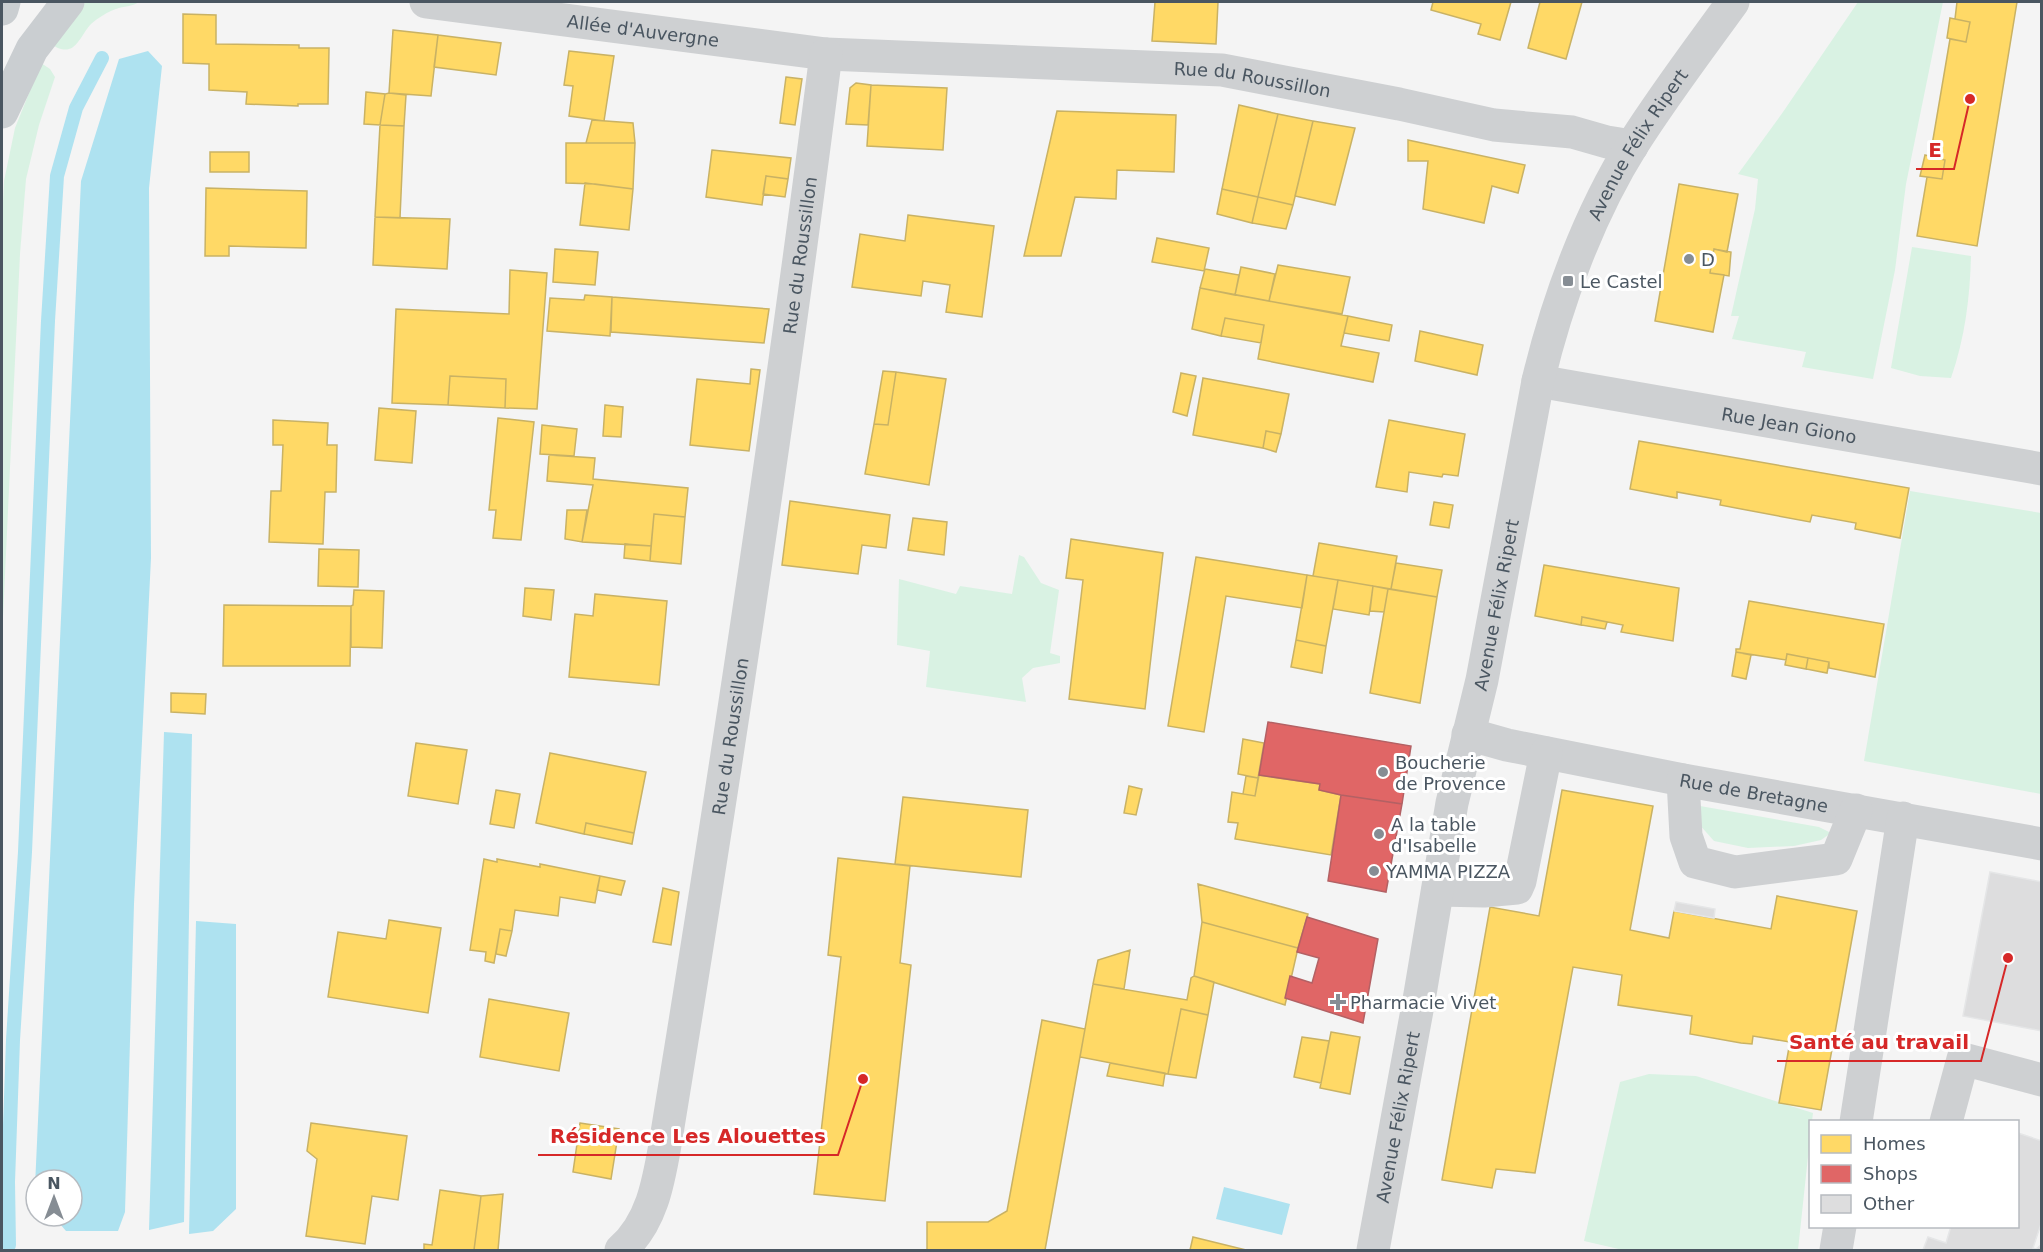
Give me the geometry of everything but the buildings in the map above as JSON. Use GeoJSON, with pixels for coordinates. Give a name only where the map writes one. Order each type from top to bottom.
{"type":"FeatureCollection","features":[{"type":"Feature","properties":{"kind":"main road"},"geometry":{"type":"LineString","coordinates":[[2,9],[4,2]]}},
{"type":"Feature","properties":{"kind":"main road"},"geometry":{"type":"LineString","coordinates":[[2,112],[32,49],[68,2]]}},
{"type":"Feature","properties":{"kind":"street","name":"Allée d'Auvergne"},"geometry":{"type":"LineString","coordinates":[[426,2],[826,54]]}},
{"type":"Feature","properties":{"kind":"street","name":"Avenue Félix Ripert"},"geometry":{"type":"LineString","coordinates":[[1373,1251],[1452,803],[1484,668],[1538,381],[1549,334],[1596,214],[1632,146],[1733,2]]}},
{"type":"Feature","properties":{"kind":"street","name":"Rue du Roussillon"},"geometry":{"type":"LineString","coordinates":[[621,1251],[644,1222],[657,1190],[666,1139],[772,459],[826,54],[1222,70],[1494,125],[1572,132],[1632,146]]}},
{"type":"Feature","properties":{"kind":"street","name":"Rue Jean Giono"},"geometry":{"type":"LineString","coordinates":[[1538,381],[2042,469]]}},
{"type":"Feature","properties":{"kind":"street","name":"Rue de Bretagne"},"geometry":{"type":"LineString","coordinates":[[1468,734],[1546,753],[1683,780],[2042,844]]}},
{"type":"Feature","properties":{"kind":"street"},"geometry":{"type":"LineString","coordinates":[[1438,890],[1484,891],[1517,888],[1546,753]]}},
{"type":"Feature","properties":{"kind":"street"},"geometry":{"type":"LineString","coordinates":[[1683,780],[1686,836],[1695,862],[1735,872],[1836,859],[1856,810]]}},
{"type":"Feature","properties":{"kind":"street"},"geometry":{"type":"LineString","coordinates":[[1856,1120],[1903,818]]}},
{"type":"Feature","properties":{"kind":"street"},"geometry":{"type":"LineString","coordinates":[[1947,1120],[1963,1059],[2042,1080]]}},
{"type":"Feature","properties":{"kind":"street"},"geometry":{"type":"LineString","coordinates":[[1836,1251],[1840,1228]]}},
{"type":"Feature","properties":{"kind":"green space"},"geometry":{"type":"Polygon","coordinates":[[[86,2],[139,2],[113,10],[100,17],[91,24],[72,48],[61,49],[50,44],[70,16],[86,2]]]}},
{"type":"Feature","properties":{"kind":"green space"},"geometry":{"type":"Polygon","coordinates":[[[1858,2],[1943,2],[1906,184],[1895,270],[1873,379],[1802,367],[1806,352],[1732,339],[1739,316],[1731,316],[1755,209],[1758,179],[1738,174],[1858,2]]]}},
{"type":"Feature","properties":{"kind":"green space"},"geometry":{"type":"Polygon","coordinates":[[[41,63],[50,69],[55,77],[39,125],[26,179],[20,254],[2,639],[2,224],[4,181],[15,128],[41,63]]]}},
{"type":"Feature","properties":{"kind":"green space"},"geometry":{"type":"Polygon","coordinates":[[[1912,247],[1971,256],[1966,317],[1951,378],[1920,376],[1891,368],[1912,247]]]}},
{"type":"Feature","properties":{"kind":"green space"},"geometry":{"type":"Polygon","coordinates":[[[1910,491],[2041,513],[2041,794],[1864,761],[1910,491]]]}},
{"type":"Feature","properties":{"kind":"green space"},"geometry":{"type":"Polygon","coordinates":[[[1019,555],[1024,557],[1041,583],[1059,590],[1050,653],[1060,656],[1060,663],[1033,668],[1022,678],[1026,702],[926,687],[930,651],[897,645],[899,579],[956,594],[960,586],[1012,594],[1019,555]]]}},
{"type":"Feature","properties":{"kind":"green space"},"geometry":{"type":"Polygon","coordinates":[[[1700,806],[1819,827],[1831,833],[1821,840],[1794,846],[1748,848],[1714,841],[1698,823],[1700,806]]]}},
{"type":"Feature","properties":{"kind":"green space"},"geometry":{"type":"Polygon","coordinates":[[[1649,1074],[1696,1076],[1813,1113],[1812,1120],[1809,1120],[1809,1147],[1798,1250],[1623,1250],[1584,1241],[1620,1082],[1649,1074]]]}},
{"type":"Feature","properties":{"kind":"water"},"geometry":{"type":"Polygon","coordinates":[[[148,51],[162,66],[149,188],[151,558],[134,904],[125,1212],[118,1231],[66,1231],[63,1228],[84,1228],[84,1168],[36,1168],[81,181],[119,59],[148,51]]]}},
{"type":"Feature","properties":{"kind":"water"},"geometry":{"type":"Polygon","coordinates":[[[164,732],[192,734],[184,1222],[149,1230],[164,732]]]}},
{"type":"Feature","properties":{"kind":"water"},"geometry":{"type":"Polygon","coordinates":[[[196,921],[236,924],[236,1209],[213,1231],[189,1234],[196,921]]]}},
{"type":"Feature","properties":{"kind":"water"},"geometry":{"type":"Polygon","coordinates":[[[1224,1187],[1290,1204],[1282,1235],[1216,1219],[1224,1187]]]}},
{"type":"Feature","properties":{"kind":"waterway"},"geometry":{"type":"LineString","coordinates":[[9,1245],[8,1182],[13,1040],[25,852],[48,321],[57,176],[76,108],[102,58]]}},
{"type":"Feature","properties":{"kind":"place","name":"E"},"geometry":{"type":"Point","coordinates":[1970,99]}},
{"type":"Feature","properties":{"kind":"place","name":"D"},"geometry":{"type":"Point","coordinates":[1689,259]}},
{"type":"Feature","properties":{"kind":"place","name":"Le Castel"},"geometry":{"type":"Point","coordinates":[1568,281]}},
{"type":"Feature","properties":{"kind":"place","name":"Boucherie de Provence"},"geometry":{"type":"Point","coordinates":[1383,772]}},
{"type":"Feature","properties":{"kind":"place","name":"A la table d'Isabelle"},"geometry":{"type":"Point","coordinates":[1379,834]}},
{"type":"Feature","properties":{"kind":"place","name":"YAMMA PIZZA"},"geometry":{"type":"Point","coordinates":[1374,871]}},
{"type":"Feature","properties":{"kind":"place","name":"Santé au travail"},"geometry":{"type":"Point","coordinates":[2008,958]}},
{"type":"Feature","properties":{"kind":"place","name":"Pharmacie Vivet"},"geometry":{"type":"Point","coordinates":[1338,1002]}},
{"type":"Feature","properties":{"kind":"place","name":"Résidence Les Alouettes"},"geometry":{"type":"Point","coordinates":[863,1079]}}]}
